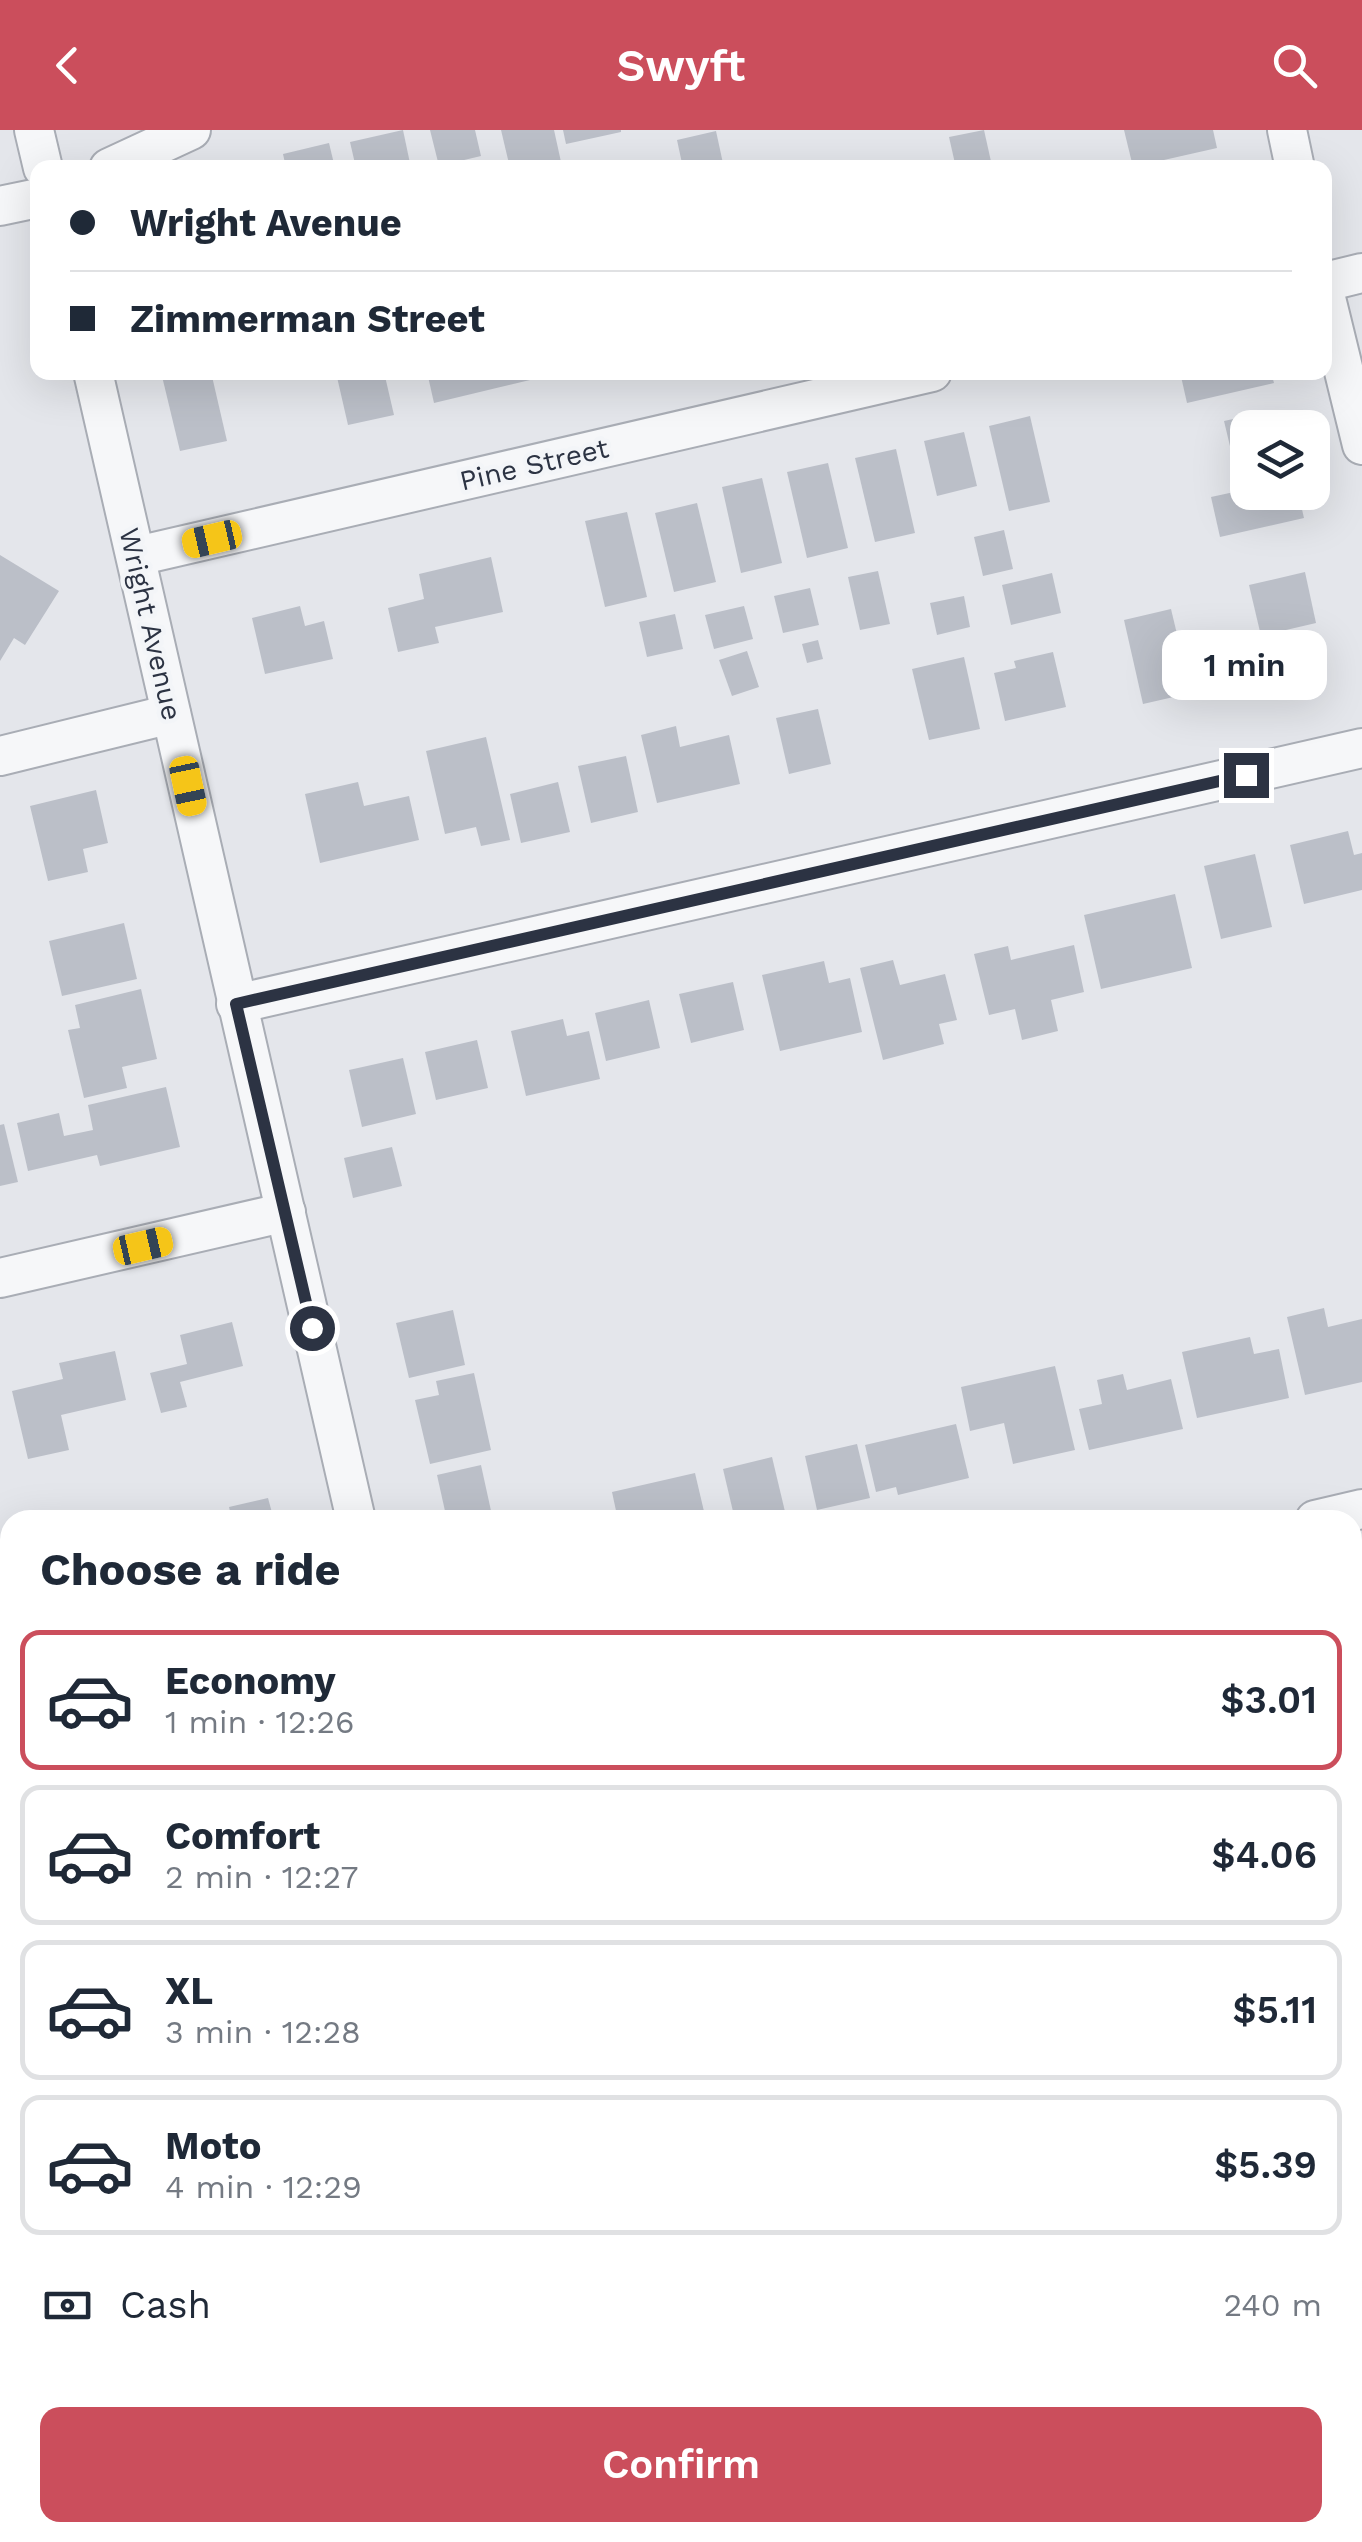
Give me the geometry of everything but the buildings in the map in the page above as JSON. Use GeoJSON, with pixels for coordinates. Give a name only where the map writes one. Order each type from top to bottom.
{"type":"FeatureCollection","features":[{"type":"Feature","properties":{"kind":"street"},"geometry":{"type":"LineString","coordinates":[[34,130],[41,160]]}},
{"type":"Feature","properties":{"kind":"street"},"geometry":{"type":"LineString","coordinates":[[126,160],[190,130]]}},
{"type":"Feature","properties":{"kind":"street"},"geometry":{"type":"LineString","coordinates":[[1286,130],[1293,160]]}},
{"type":"Feature","properties":{"kind":"street"},"geometry":{"type":"LineString","coordinates":[[0,206],[30,200]]}},
{"type":"Feature","properties":{"kind":"street"},"geometry":{"type":"LineString","coordinates":[[1332,280],[1362,273]]}},
{"type":"Feature","properties":{"kind":"street"},"geometry":{"type":"LineString","coordinates":[[1332,323],[1362,445]]}},
{"type":"Feature","properties":{"kind":"street","name":"Wright Avenue"},"geometry":{"type":"LineString","coordinates":[[95,380],[354,1510]]}},
{"type":"Feature","properties":{"kind":"street","name":"Pine Street"},"geometry":{"type":"LineString","coordinates":[[137,556],[897,380]]}},
{"type":"Feature","properties":{"kind":"street"},"geometry":{"type":"LineString","coordinates":[[0,756],[171,714]]}},
{"type":"Feature","properties":{"kind":"street"},"geometry":{"type":"LineString","coordinates":[[236,1004],[1362,748]]}},
{"type":"Feature","properties":{"kind":"street"},"geometry":{"type":"LineString","coordinates":[[0,1278],[286,1212]]}},
{"type":"Feature","properties":{"kind":"route"},"geometry":{"type":"LineString","coordinates":[[312,1328],[236,1004],[1246,775]]}}]}
